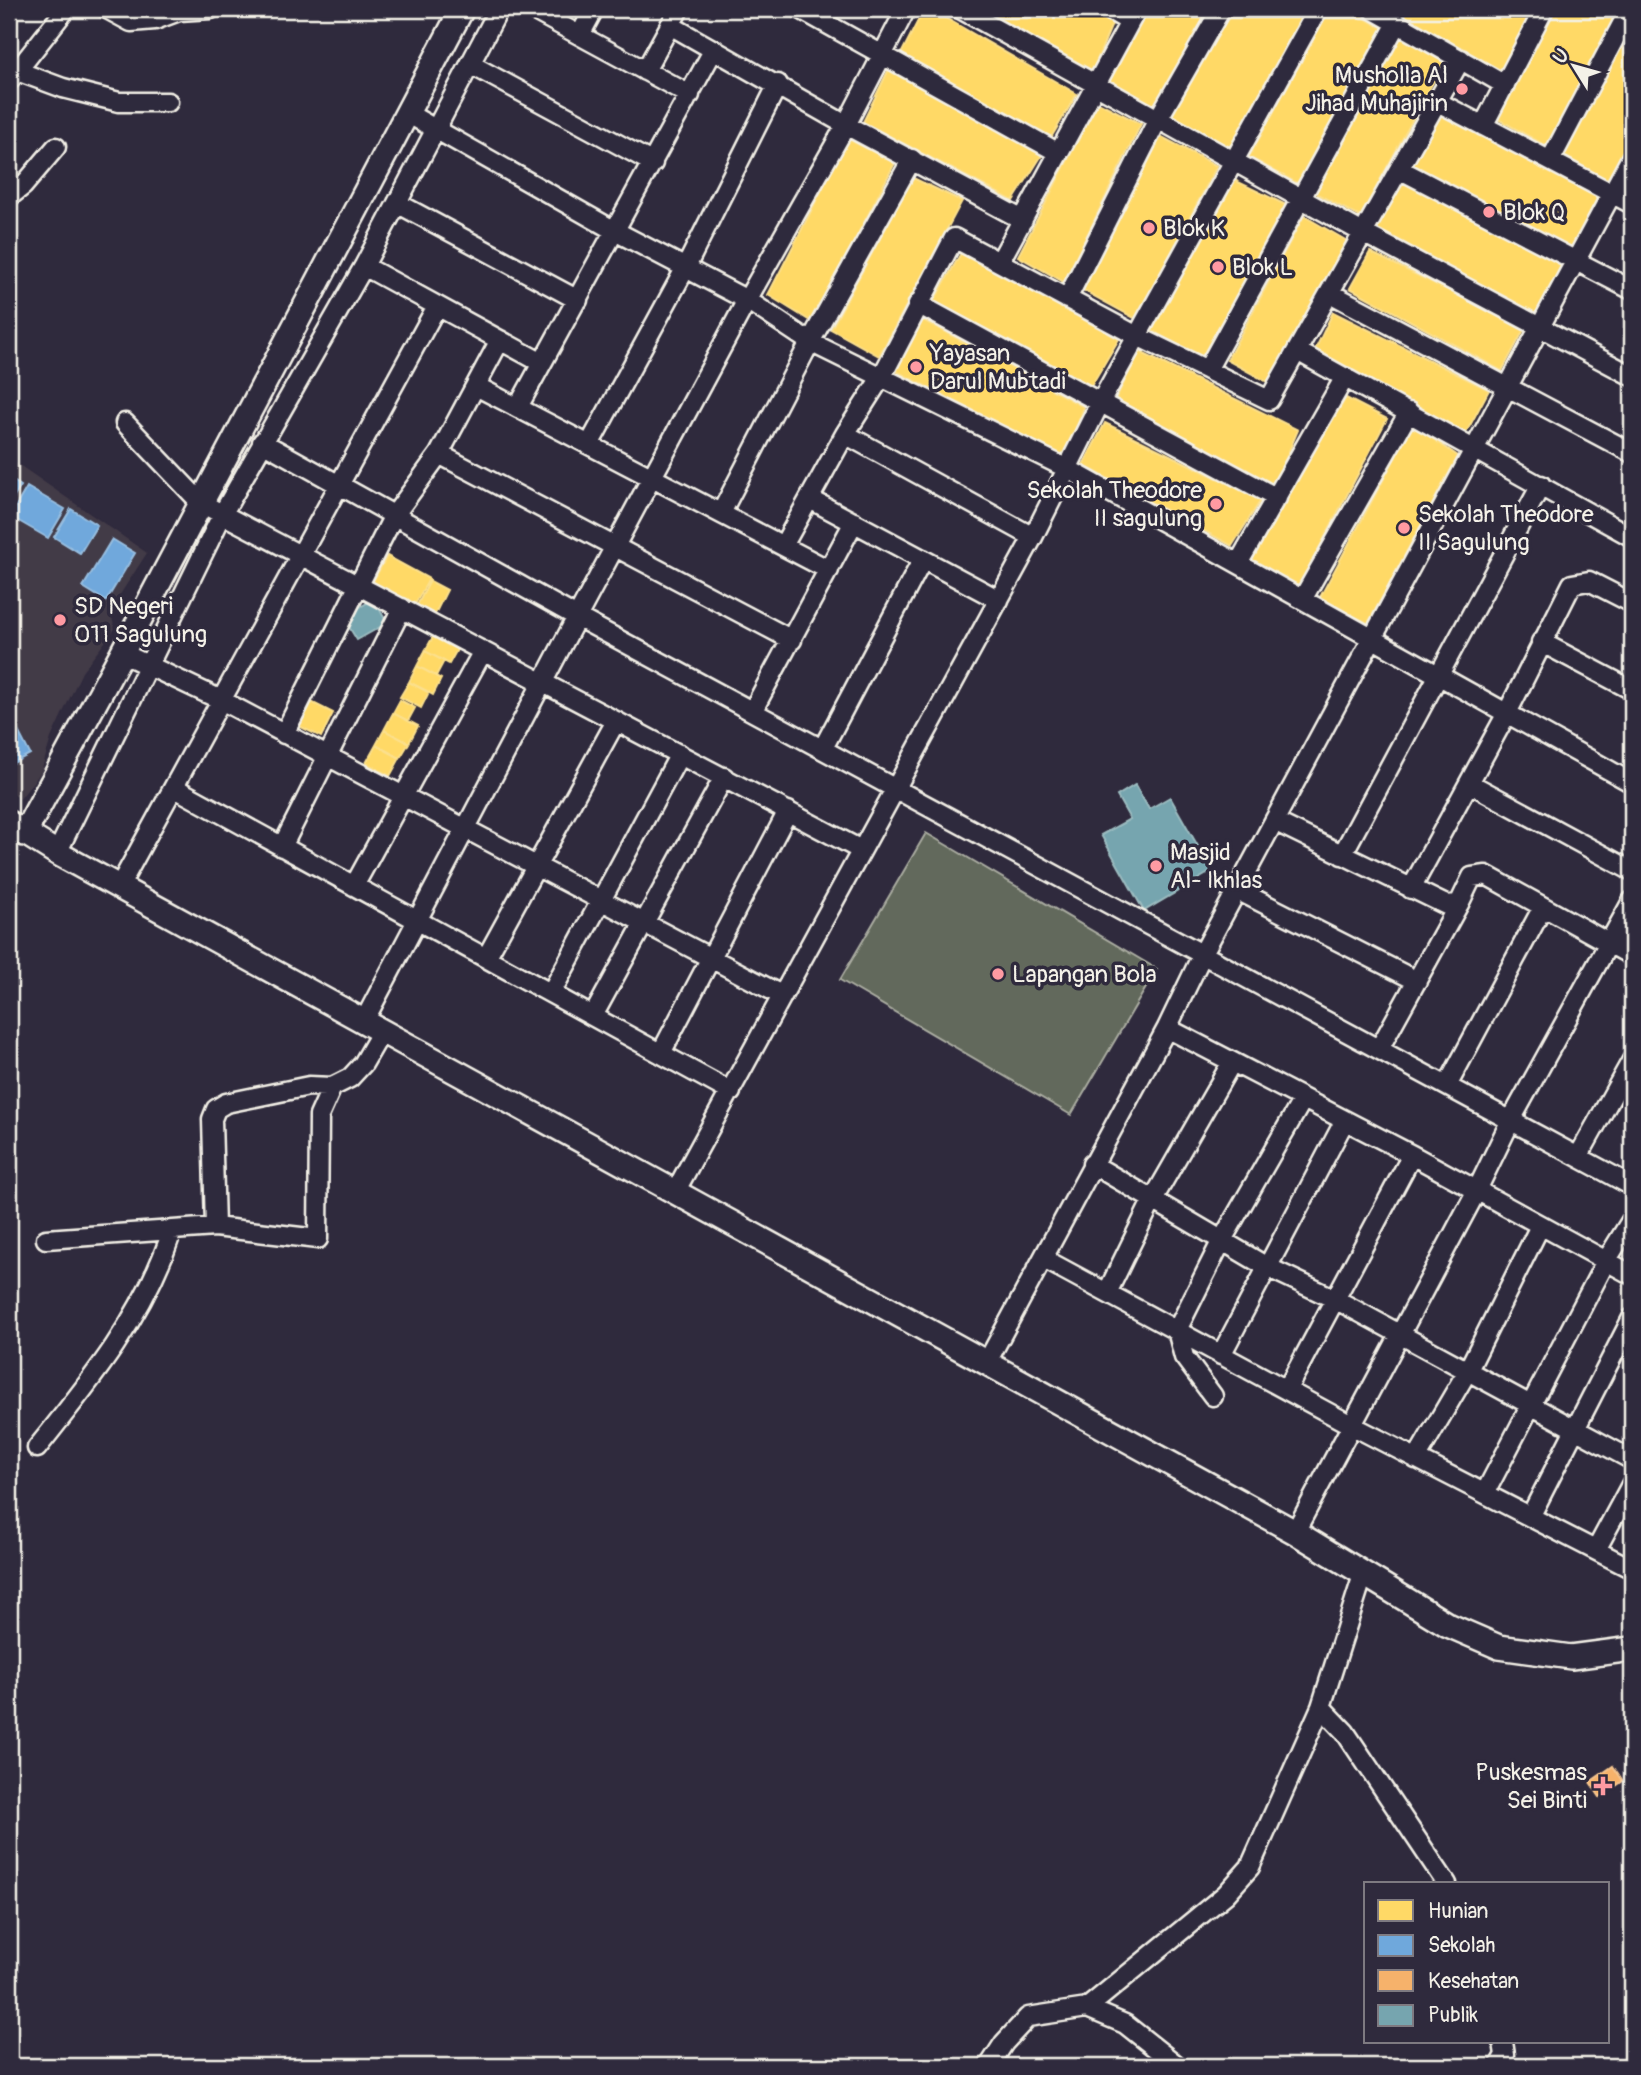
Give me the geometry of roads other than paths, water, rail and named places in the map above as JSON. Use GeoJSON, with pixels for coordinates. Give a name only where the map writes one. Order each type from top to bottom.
{"type":"FeatureCollection","features":[{"type":"Feature","properties":{"kind":"street"},"geometry":{"type":"LineString","coordinates":[[66,9],[11,74],[119,102],[168,102]]}},
{"type":"Feature","properties":{"kind":"street"},"geometry":{"type":"LineString","coordinates":[[107,9],[131,22],[155,20],[179,11],[211,9]]}},
{"type":"Feature","properties":{"kind":"street"},"geometry":{"type":"LineString","coordinates":[[462,9],[76,740],[16,828],[372,1028],[1295,1532],[1448,1625],[1499,1647],[1571,1657],[1632,1649]]}},
{"type":"Feature","properties":{"kind":"street"},"geometry":{"type":"LineString","coordinates":[[57,853],[223,513],[364,267],[499,9]]}},
{"type":"Feature","properties":{"kind":"street"},"geometry":{"type":"LineString","coordinates":[[531,9],[690,95]]}},
{"type":"Feature","properties":{"kind":"street"},"geometry":{"type":"LineString","coordinates":[[580,35],[594,9]]}},
{"type":"Feature","properties":{"kind":"street"},"geometry":{"type":"LineString","coordinates":[[800,9],[1059,153]]}},
{"type":"Feature","properties":{"kind":"street"},"geometry":{"type":"LineString","coordinates":[[215,1227],[212,1119],[216,1109],[226,1102],[309,1086],[332,1087],[350,1078],[363,1064],[372,1028],[419,922],[466,829],[652,477],[747,300],[846,125],[906,9]]}},
{"type":"Feature","properties":{"kind":"street"},"geometry":{"type":"LineString","coordinates":[[960,9],[1363,233],[1632,376]]}},
{"type":"Feature","properties":{"kind":"street"},"geometry":{"type":"LineString","coordinates":[[1000,261],[1133,15],[1108,9]]}},
{"type":"Feature","properties":{"kind":"street"},"geometry":{"type":"LineString","coordinates":[[1067,299],[1158,119],[1222,9]]}},
{"type":"Feature","properties":{"kind":"street"},"geometry":{"type":"LineString","coordinates":[[675,1192],[1033,537],[1100,403],[1318,9]]}},
{"type":"Feature","properties":{"kind":"street"},"geometry":{"type":"LineString","coordinates":[[1373,9],[1505,85]]}},
{"type":"Feature","properties":{"kind":"street"},"geometry":{"type":"LineString","coordinates":[[1550,161],[1630,9]]}},
{"type":"Feature","properties":{"kind":"street"},"geometry":{"type":"LineString","coordinates":[[1483,126],[1540,10]]}},
{"type":"Feature","properties":{"kind":"street"},"geometry":{"type":"LineString","coordinates":[[645,71],[675,17],[714,49],[846,125],[1023,220]]}},
{"type":"Feature","properties":{"kind":"street"},"geometry":{"type":"LineString","coordinates":[[1207,370],[1397,23]]}},
{"type":"Feature","properties":{"kind":"street"},"geometry":{"type":"LineString","coordinates":[[518,407],[714,49]]}},
{"type":"Feature","properties":{"kind":"street"},"geometry":{"type":"LineString","coordinates":[[783,546],[845,434],[882,376],[954,239],[1137,335],[1269,400],[1461,59]]}},
{"type":"Feature","properties":{"kind":"street"},"geometry":{"type":"LineString","coordinates":[[470,64],[653,163]]}},
{"type":"Feature","properties":{"kind":"street"},"geometry":{"type":"LineString","coordinates":[[589,445],[685,269],[778,84]]}},
{"type":"Feature","properties":{"kind":"street"},"geometry":{"type":"LineString","coordinates":[[1436,102],[1632,204]]}},
{"type":"Feature","properties":{"kind":"street"},"geometry":{"type":"LineString","coordinates":[[407,113],[435,132],[615,232],[747,300],[810,342],[1068,469],[1632,783]]}},
{"type":"Feature","properties":{"kind":"street"},"geometry":{"type":"LineString","coordinates":[[9,197],[23,186],[56,147]]}},
{"type":"Feature","properties":{"kind":"street"},"geometry":{"type":"LineString","coordinates":[[987,1362],[1167,1028],[1203,953],[1632,156]]}},
{"type":"Feature","properties":{"kind":"street"},"geometry":{"type":"LineString","coordinates":[[721,513],[810,342],[912,159]]}},
{"type":"Feature","properties":{"kind":"street"},"geometry":{"type":"LineString","coordinates":[[1399,169],[1632,289]]}},
{"type":"Feature","properties":{"kind":"street"},"geometry":{"type":"LineString","coordinates":[[397,203],[578,300]]}},
{"type":"Feature","properties":{"kind":"street"},"geometry":{"type":"LineString","coordinates":[[364,267],[542,363]]}},
{"type":"Feature","properties":{"kind":"street"},"geometry":{"type":"LineString","coordinates":[[1330,293],[1632,453]]}},
{"type":"Feature","properties":{"kind":"street"},"geometry":{"type":"LineString","coordinates":[[918,304],[1277,498]]}},
{"type":"Feature","properties":{"kind":"street"},"geometry":{"type":"LineString","coordinates":[[119,887],[175,788],[336,485],[437,306]]}},
{"type":"Feature","properties":{"kind":"street"},"geometry":{"type":"LineString","coordinates":[[284,734],[393,517],[439,454],[500,340]]}},
{"type":"Feature","properties":{"kind":"street"},"geometry":{"type":"LineString","coordinates":[[1297,351],[1632,537]]}},
{"type":"Feature","properties":{"kind":"street"},"geometry":{"type":"LineString","coordinates":[[1239,562],[1345,377]]}},
{"type":"Feature","properties":{"kind":"street"},"geometry":{"type":"LineString","coordinates":[[476,386],[829,570]]}},
{"type":"Feature","properties":{"kind":"street"},"geometry":{"type":"LineString","coordinates":[[1304,598],[1409,412]]}},
{"type":"Feature","properties":{"kind":"street"},"geometry":{"type":"LineString","coordinates":[[125,423],[201,503],[861,850]]}},
{"type":"Feature","properties":{"kind":"street"},"geometry":{"type":"LineString","coordinates":[[845,434],[1033,537]]}},
{"type":"Feature","properties":{"kind":"street"},"geometry":{"type":"LineString","coordinates":[[262,442],[577,617],[895,786],[1632,1186]]}},
{"type":"Feature","properties":{"kind":"street"},"geometry":{"type":"LineString","coordinates":[[439,454],[792,640]]}},
{"type":"Feature","properties":{"kind":"street"},"geometry":{"type":"LineString","coordinates":[[1342,855],[1541,485]]}},
{"type":"Feature","properties":{"kind":"street"},"geometry":{"type":"LineString","coordinates":[[810,499],[999,600]]}},
{"type":"Feature","properties":{"kind":"street"},"geometry":{"type":"LineString","coordinates":[[753,710],[854,522]]}},
{"type":"Feature","properties":{"kind":"street"},"geometry":{"type":"LineString","coordinates":[[823,748],[923,559]]}},
{"type":"Feature","properties":{"kind":"street"},"geometry":{"type":"LineString","coordinates":[[1411,889],[1506,715],[1572,584],[1589,581],[1630,595]]}},
{"type":"Feature","properties":{"kind":"street"},"geometry":{"type":"LineString","coordinates":[[282,847],[402,608]]}},
{"type":"Feature","properties":{"kind":"street"},"geometry":{"type":"LineString","coordinates":[[1541,642],[1632,690]]}},
{"type":"Feature","properties":{"kind":"street"},"geometry":{"type":"LineString","coordinates":[[354,886],[482,650]]}},
{"type":"Feature","properties":{"kind":"street"},"geometry":{"type":"LineString","coordinates":[[122,653],[221,700],[781,995]]}},
{"type":"Feature","properties":{"kind":"street"},"geometry":{"type":"LineString","coordinates":[[486,958],[616,721]]}},
{"type":"Feature","properties":{"kind":"street"},"geometry":{"type":"LineString","coordinates":[[76,740],[104,753]]}},
{"type":"Feature","properties":{"kind":"street"},"geometry":{"type":"LineString","coordinates":[[551,993],[680,754]]}},
{"type":"Feature","properties":{"kind":"street"},"geometry":{"type":"LineString","coordinates":[[593,1016],[723,777]]}},
{"type":"Feature","properties":{"kind":"street"},"geometry":{"type":"LineString","coordinates":[[1469,783],[1632,871]]}},
{"type":"Feature","properties":{"kind":"street"},"geometry":{"type":"LineString","coordinates":[[175,788],[731,1092]]}},
{"type":"Feature","properties":{"kind":"street"},"geometry":{"type":"LineString","coordinates":[[661,1053],[788,811]]}},
{"type":"Feature","properties":{"kind":"street"},"geometry":{"type":"LineString","coordinates":[[1274,821],[1446,905],[1459,904]]}},
{"type":"Feature","properties":{"kind":"street"},"geometry":{"type":"LineString","coordinates":[[1379,1049],[1472,877],[1486,875],[1632,956]]}},
{"type":"Feature","properties":{"kind":"street"},"geometry":{"type":"LineString","coordinates":[[1237,890],[1417,981]]}},
{"type":"Feature","properties":{"kind":"street"},"geometry":{"type":"LineString","coordinates":[[1295,1532],[1476,1192],[1511,1120],[1632,901]]}},
{"type":"Feature","properties":{"kind":"street"},"geometry":{"type":"LineString","coordinates":[[1447,1086],[1543,907]]}},
{"type":"Feature","properties":{"kind":"street"},"geometry":{"type":"LineString","coordinates":[[1167,1028],[1412,1155],[1632,1275]]}},
{"type":"Feature","properties":{"kind":"street"},"geometry":{"type":"LineString","coordinates":[[1578,1157],[1632,1060]]}},
{"type":"Feature","properties":{"kind":"street"},"geometry":{"type":"LineString","coordinates":[[1107,1293],[1152,1201],[1232,1062]]}},
{"type":"Feature","properties":{"kind":"street"},"geometry":{"type":"LineString","coordinates":[[46,1238],[215,1227],[318,1239],[319,1116],[332,1087]]}},
{"type":"Feature","properties":{"kind":"street"},"geometry":{"type":"LineString","coordinates":[[1213,1396],[1184,1357],[1177,1330],[1222,1240],[1303,1099]]}},
{"type":"Feature","properties":{"kind":"street"},"geometry":{"type":"LineString","coordinates":[[1221,1355],[1344,1122]]}},
{"type":"Feature","properties":{"kind":"street"},"geometry":{"type":"LineString","coordinates":[[1287,1389],[1412,1155]]}},
{"type":"Feature","properties":{"kind":"street"},"geometry":{"type":"LineString","coordinates":[[1092,1164],[1266,1267],[1335,1299],[1632,1460]]}},
{"type":"Feature","properties":{"kind":"street"},"geometry":{"type":"LineString","coordinates":[[1485,1493],[1533,1406],[1606,1261],[1632,1219]]}},
{"type":"Feature","properties":{"kind":"street"},"geometry":{"type":"LineString","coordinates":[[1416,1459],[1466,1372],[1540,1226]]}},
{"type":"Feature","properties":{"kind":"street"},"geometry":{"type":"LineString","coordinates":[[37,1448],[131,1323],[159,1272],[172,1231]]}},
{"type":"Feature","properties":{"kind":"street"},"geometry":{"type":"LineString","coordinates":[[1044,1259],[1353,1426],[1632,1569]]}},
{"type":"Feature","properties":{"kind":"street"},"geometry":{"type":"LineString","coordinates":[[1530,1517],[1632,1318]]}},
{"type":"Feature","properties":{"kind":"street"},"geometry":{"type":"LineString","coordinates":[[1596,1550],[1632,1483]]}},
{"type":"Feature","properties":{"kind":"street"},"geometry":{"type":"LineString","coordinates":[[989,2066],[1004,2043],[1028,2017],[1087,2008],[1226,1894],[1250,1867],[1321,1707],[1363,1575]]}},
{"type":"Feature","properties":{"kind":"street"},"geometry":{"type":"LineString","coordinates":[[1321,1707],[1345,1732],[1446,1882]]}},
{"type":"Feature","properties":{"kind":"street"},"geometry":{"type":"LineString","coordinates":[[1087,2008],[1125,2024],[1178,2066]]}},
{"type":"Feature","properties":{"kind":"street"},"geometry":{"type":"LineString","coordinates":[[1499,2066],[1506,2055],[1503,2044]]}},
{"type":"Feature","properties":{"kind":"place","name":"Musholla Al Jihad Muhajirin"},"geometry":{"type":"Point","coordinates":[1462,89]}},
{"type":"Feature","properties":{"kind":"place","name":"Blok Q"},"geometry":{"type":"Point","coordinates":[1489,212]}},
{"type":"Feature","properties":{"kind":"place","name":"Blok K"},"geometry":{"type":"Point","coordinates":[1149,228]}},
{"type":"Feature","properties":{"kind":"place","name":"Blok L"},"geometry":{"type":"Point","coordinates":[1218,267]}},
{"type":"Feature","properties":{"kind":"place","name":"Yayasan Darul Mubtadi"},"geometry":{"type":"Point","coordinates":[916,367]}},
{"type":"Feature","properties":{"kind":"place","name":"Sekolah Theodore II sagulung"},"geometry":{"type":"Point","coordinates":[1216,504]}},
{"type":"Feature","properties":{"kind":"place","name":"Sekolah Theodore II Sagulung"},"geometry":{"type":"Point","coordinates":[1404,528]}},
{"type":"Feature","properties":{"kind":"place","name":"SD Negeri 011 Sagulung"},"geometry":{"type":"Point","coordinates":[60,620]}},
{"type":"Feature","properties":{"kind":"place","name":"Masjid Al- Ikhlas"},"geometry":{"type":"Point","coordinates":[1156,866]}},
{"type":"Feature","properties":{"kind":"place","name":"Lapangan Bola"},"geometry":{"type":"Point","coordinates":[998,974]}},
{"type":"Feature","properties":{"kind":"place","name":"Puskesmas Sei Binti"},"geometry":{"type":"Point","coordinates":[1603,1786]}}]}
